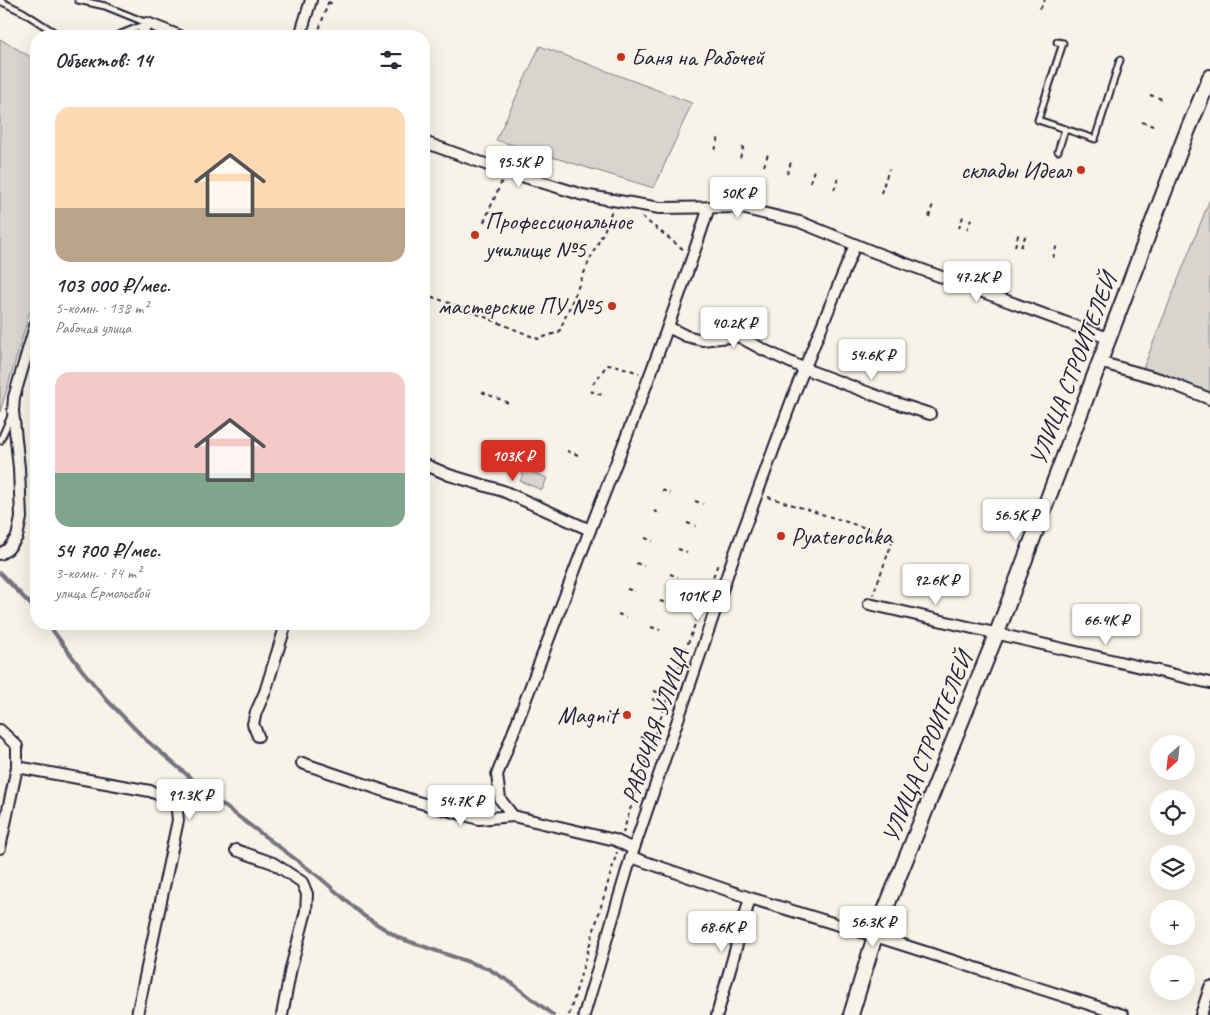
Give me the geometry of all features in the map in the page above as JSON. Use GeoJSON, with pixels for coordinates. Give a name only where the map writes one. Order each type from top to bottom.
{"type":"FeatureCollection","features":[{"type":"Feature","properties":{"kind":"street"},"geometry":{"type":"LineString","coordinates":[[302,30],[311,0]]}},
{"type":"Feature","properties":{"kind":"street"},"geometry":{"type":"LineString","coordinates":[[144,30],[146,24],[163,30]]}},
{"type":"Feature","properties":{"kind":"street","name":"УЛИЦА СТРОИТЕЛЕЙ"},"geometry":{"type":"LineString","coordinates":[[851,1015],[876,936],[997,633],[1185,137],[1210,77]]}},
{"type":"Feature","properties":{"kind":"street"},"geometry":{"type":"LineString","coordinates":[[430,144],[506,171],[584,195],[660,208],[737,207],[758,210],[800,222],[855,245],[1108,338]]}},
{"type":"Feature","properties":{"kind":"street"},"geometry":{"type":"LineString","coordinates":[[512,816],[500,799],[498,775],[590,530],[626,442],[668,328],[708,207]]}},
{"type":"Feature","properties":{"kind":"street","name":"РАБОЧАЯ УЛИЦА"},"geometry":{"type":"LineString","coordinates":[[584,1015],[632,853],[732,561],[805,369],[855,245]]}},
{"type":"Feature","properties":{"kind":"street"},"geometry":{"type":"LineString","coordinates":[[668,328],[686,336],[702,340],[738,336],[805,369],[930,414]]}},
{"type":"Feature","properties":{"kind":"street"},"geometry":{"type":"LineString","coordinates":[[0,554],[8,549],[17,537],[21,518],[13,411],[14,397],[30,343]]}},
{"type":"Feature","properties":{"kind":"street"},"geometry":{"type":"LineString","coordinates":[[1100,362],[1160,379],[1210,399]]}},
{"type":"Feature","properties":{"kind":"street"},"geometry":{"type":"LineString","coordinates":[[430,467],[449,475],[503,491],[590,530]]}},
{"type":"Feature","properties":{"kind":"street"},"geometry":{"type":"LineString","coordinates":[[870,604],[1210,683]]}},
{"type":"Feature","properties":{"kind":"street"},"geometry":{"type":"LineString","coordinates":[[258,736],[254,724],[256,712],[265,692],[284,630]]}},
{"type":"Feature","properties":{"kind":"street"},"geometry":{"type":"LineString","coordinates":[[0,730],[17,746],[16,767],[0,848]]}},
{"type":"Feature","properties":{"kind":"street"},"geometry":{"type":"LineString","coordinates":[[302,763],[414,801],[479,820],[512,816],[607,838],[620,842],[632,853],[750,898],[1123,1015]]}},
{"type":"Feature","properties":{"kind":"street"},"geometry":{"type":"LineString","coordinates":[[16,767],[150,791],[176,802],[178,820],[137,1015]]}},
{"type":"Feature","properties":{"kind":"street"},"geometry":{"type":"LineString","coordinates":[[236,850],[273,863],[302,882],[307,894],[306,911],[291,968],[282,1015]]}},
{"type":"Feature","properties":{"kind":"street"},"geometry":{"type":"LineString","coordinates":[[717,1015],[750,898]]}},
{"type":"Feature","properties":{"kind":"street"},"geometry":{"type":"LineString","coordinates":[[1201,1015],[1210,987]]}},
{"type":"Feature","properties":{"kind":"lane"},"geometry":{"type":"LineString","coordinates":[[78,0],[105,6],[146,24]]}},
{"type":"Feature","properties":{"kind":"lane"},"geometry":{"type":"LineString","coordinates":[[0,1],[23,12],[51,30]]}},
{"type":"Feature","properties":{"kind":"lane"},"geometry":{"type":"LineString","coordinates":[[131,30],[146,24]]}},
{"type":"Feature","properties":{"kind":"lane"},"geometry":{"type":"LineString","coordinates":[[1057,42],[1063,43],[1038,120],[1095,139],[1120,60]]}},
{"type":"Feature","properties":{"kind":"lane"},"geometry":{"type":"LineString","coordinates":[[1058,151],[1065,129]]}},
{"type":"Feature","properties":{"kind":"lane"},"geometry":{"type":"LineString","coordinates":[[0,441],[13,411]]}},
{"type":"Feature","properties":{"kind":"path"},"geometry":{"type":"LineString","coordinates":[[1040,9],[1045,0]]}},
{"type":"Feature","properties":{"kind":"path"},"geometry":{"type":"LineString","coordinates":[[319,30],[329,1],[333,4]]}},
{"type":"Feature","properties":{"kind":"path"},"geometry":{"type":"LineString","coordinates":[[1150,95],[1162,99]]}},
{"type":"Feature","properties":{"kind":"path"},"geometry":{"type":"LineString","coordinates":[[1142,122],[1153,126]]}},
{"type":"Feature","properties":{"kind":"path"},"geometry":{"type":"LineString","coordinates":[[715,150],[719,137]]}},
{"type":"Feature","properties":{"kind":"path"},"geometry":{"type":"LineString","coordinates":[[740,158],[744,145]]}},
{"type":"Feature","properties":{"kind":"path"},"geometry":{"type":"LineString","coordinates":[[764,166],[768,154]]}},
{"type":"Feature","properties":{"kind":"path"},"geometry":{"type":"LineString","coordinates":[[787,174],[791,162]]}},
{"type":"Feature","properties":{"kind":"path"},"geometry":{"type":"LineString","coordinates":[[881,193],[889,169]]}},
{"type":"Feature","properties":{"kind":"path"},"geometry":{"type":"LineString","coordinates":[[810,182],[814,170]]}},
{"type":"Feature","properties":{"kind":"path"},"geometry":{"type":"LineString","coordinates":[[484,222],[506,171]]}},
{"type":"Feature","properties":{"kind":"path"},"geometry":{"type":"LineString","coordinates":[[834,190],[838,178]]}},
{"type":"Feature","properties":{"kind":"path"},"geometry":{"type":"LineString","coordinates":[[430,296],[538,338],[559,332],[590,259],[618,202],[693,256]]}},
{"type":"Feature","properties":{"kind":"path"},"geometry":{"type":"LineString","coordinates":[[928,218],[933,204]]}},
{"type":"Feature","properties":{"kind":"path"},"geometry":{"type":"LineString","coordinates":[[959,228],[964,214]]}},
{"type":"Feature","properties":{"kind":"path"},"geometry":{"type":"LineString","coordinates":[[967,230],[972,216]]}},
{"type":"Feature","properties":{"kind":"path"},"geometry":{"type":"LineString","coordinates":[[1014,246],[1019,232]]}},
{"type":"Feature","properties":{"kind":"path"},"geometry":{"type":"LineString","coordinates":[[1021,247],[1026,234]]}},
{"type":"Feature","properties":{"kind":"path"},"geometry":{"type":"LineString","coordinates":[[1053,258],[1057,244]]}},
{"type":"Feature","properties":{"kind":"path"},"geometry":{"type":"LineString","coordinates":[[593,384],[606,365],[618,366],[649,376]]}},
{"type":"Feature","properties":{"kind":"path"},"geometry":{"type":"LineString","coordinates":[[590,391],[602,394]]}},
{"type":"Feature","properties":{"kind":"path"},"geometry":{"type":"LineString","coordinates":[[482,392],[511,404]]}},
{"type":"Feature","properties":{"kind":"path"},"geometry":{"type":"LineString","coordinates":[[568,451],[578,455]]}},
{"type":"Feature","properties":{"kind":"path"},"geometry":{"type":"LineString","coordinates":[[662,490],[670,493]]}},
{"type":"Feature","properties":{"kind":"path"},"geometry":{"type":"LineString","coordinates":[[757,494],[894,538],[870,604]]}},
{"type":"Feature","properties":{"kind":"path"},"geometry":{"type":"LineString","coordinates":[[695,501],[703,504]]}},
{"type":"Feature","properties":{"kind":"path"},"geometry":{"type":"LineString","coordinates":[[654,512],[662,514]]}},
{"type":"Feature","properties":{"kind":"path"},"geometry":{"type":"LineString","coordinates":[[687,523],[696,526]]}},
{"type":"Feature","properties":{"kind":"path"},"geometry":{"type":"LineString","coordinates":[[645,538],[653,541]]}},
{"type":"Feature","properties":{"kind":"path"},"geometry":{"type":"LineString","coordinates":[[678,549],[687,552]]}},
{"type":"Feature","properties":{"kind":"path"},"geometry":{"type":"LineString","coordinates":[[636,563],[644,566]]}},
{"type":"Feature","properties":{"kind":"path"},"geometry":{"type":"LineString","coordinates":[[569,1015],[637,785],[718,564]]}},
{"type":"Feature","properties":{"kind":"path"},"geometry":{"type":"LineString","coordinates":[[670,574],[678,577]]}},
{"type":"Feature","properties":{"kind":"path"},"geometry":{"type":"LineString","coordinates":[[627,589],[635,591]]}},
{"type":"Feature","properties":{"kind":"path"},"geometry":{"type":"LineString","coordinates":[[660,601],[669,604]]}},
{"type":"Feature","properties":{"kind":"path"},"geometry":{"type":"LineString","coordinates":[[618,614],[626,617]]}},
{"type":"Feature","properties":{"kind":"path"},"geometry":{"type":"LineString","coordinates":[[652,627],[660,630]]}},
{"type":"Feature","properties":{"kind":"path"},"geometry":{"type":"LineString","coordinates":[[654,691],[669,696]]}},
{"type":"Feature","properties":{"kind":"path"},"geometry":{"type":"LineString","coordinates":[[652,699],[666,704]]}},
{"type":"Feature","properties":{"kind":"path"},"geometry":{"type":"LineString","coordinates":[[641,737],[653,741]]}},
{"type":"Feature","properties":{"kind":"shaded area"},"geometry":{"type":"Polygon","coordinates":[[[0,39],[30,56],[30,312],[0,412],[0,39]]]}},
{"type":"Feature","properties":{"kind":"shaded area"},"geometry":{"type":"Polygon","coordinates":[[[540,46],[692,103],[654,188],[496,140],[540,46]]]}},
{"type":"Feature","properties":{"kind":"shaded area"},"geometry":{"type":"Polygon","coordinates":[[[1210,199],[1210,395],[1142,371],[1210,199]]]}},
{"type":"Feature","properties":{"kind":"shaded area"},"geometry":{"type":"Polygon","coordinates":[[[525,469],[547,478],[542,490],[520,481],[525,469]]]}},
{"type":"Feature","properties":{"kind":"waterway"},"geometry":{"type":"LineString","coordinates":[[0,573],[30,604]]}},
{"type":"Feature","properties":{"kind":"waterway"},"geometry":{"type":"LineString","coordinates":[[52,630],[107,700],[145,739],[219,802],[318,876],[364,916],[399,938],[489,969],[513,984],[553,1015]]}},
{"type":"Feature","properties":{"kind":"place","name":"Баня на Рабочей"},"geometry":{"type":"Point","coordinates":[621,57]}},
{"type":"Feature","properties":{"kind":"place","name":"склады Идеал"},"geometry":{"type":"Point","coordinates":[1081,170]}},
{"type":"Feature","properties":{"kind":"place","name":"Профессиональное училище №5"},"geometry":{"type":"Point","coordinates":[475,235]}},
{"type":"Feature","properties":{"kind":"place","name":"мастерские ПУ №5"},"geometry":{"type":"Point","coordinates":[612,306]}},
{"type":"Feature","properties":{"kind":"place","name":"Pyaterochka"},"geometry":{"type":"Point","coordinates":[781,536]}},
{"type":"Feature","properties":{"kind":"place","name":"Magnit"},"geometry":{"type":"Point","coordinates":[627,715]}}]}
